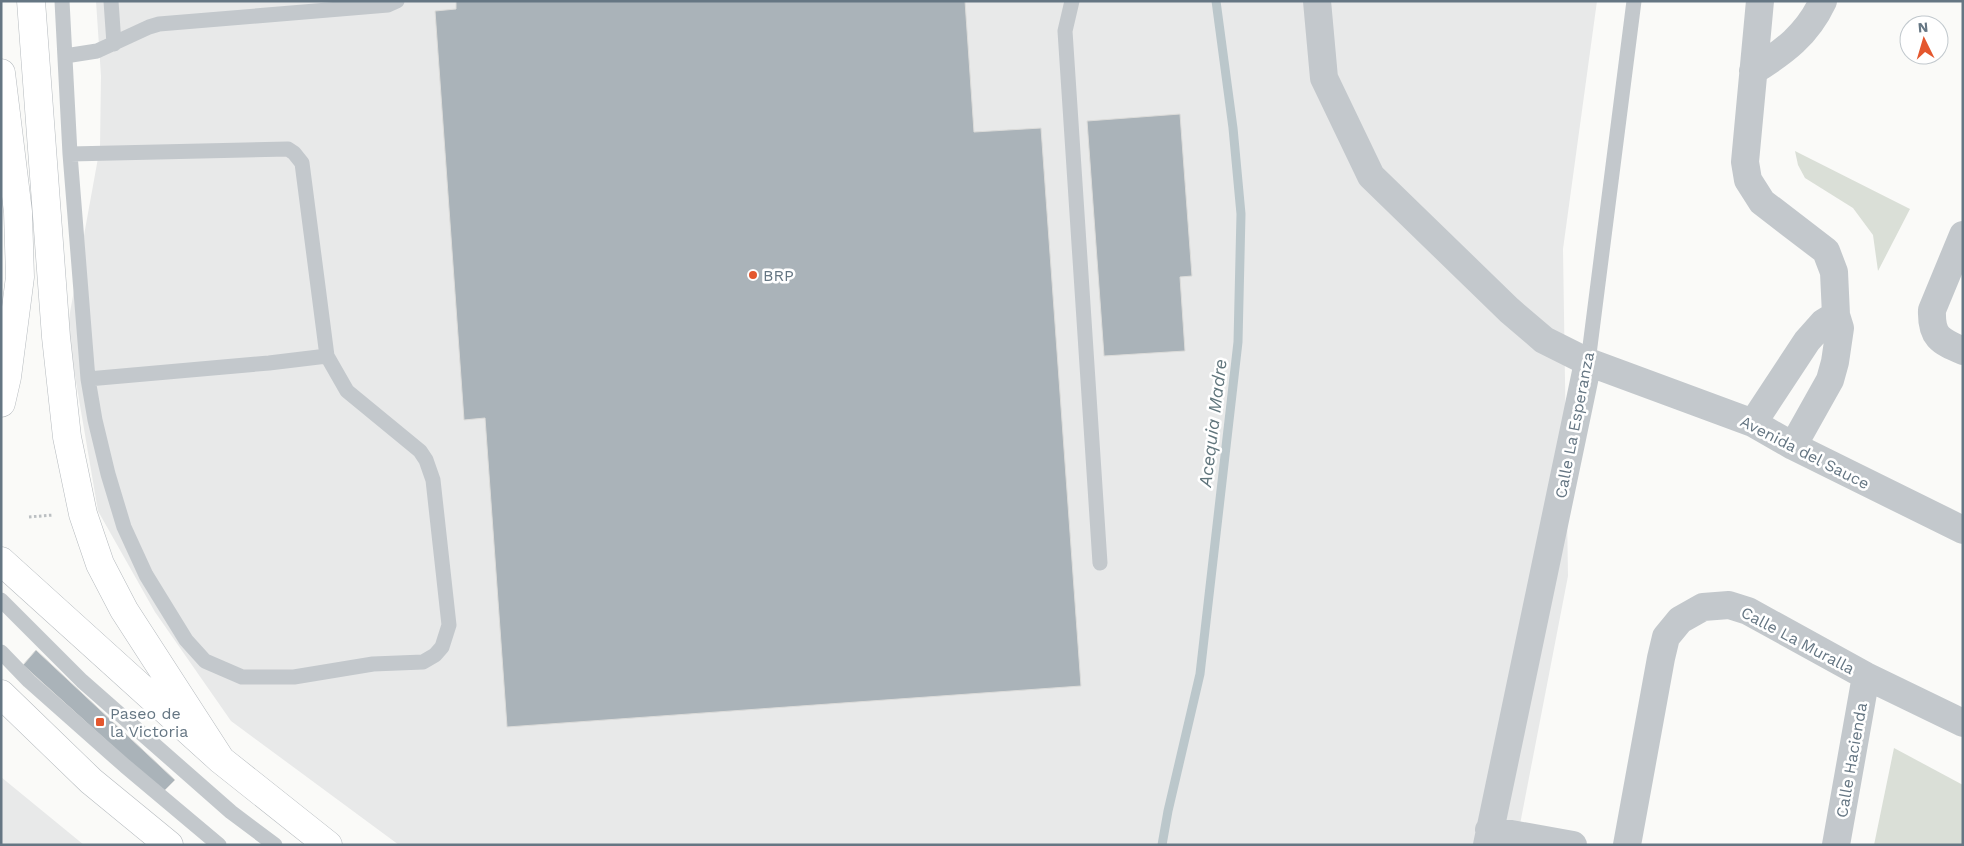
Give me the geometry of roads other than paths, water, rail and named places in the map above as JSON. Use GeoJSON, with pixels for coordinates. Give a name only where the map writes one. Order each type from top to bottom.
{"type":"FeatureCollection","features":[{"type":"Feature","properties":{"kind":"main road"},"geometry":{"type":"LineString","coordinates":[[31,1],[56,337],[67,437],[82,514],[100,564],[124,610],[221,760]]}},
{"type":"Feature","properties":{"kind":"main road"},"geometry":{"type":"LineString","coordinates":[[1,73],[18,212],[20,277],[8,377],[1,403]]}},
{"type":"Feature","properties":{"kind":"main road"},"geometry":{"type":"LineString","coordinates":[[1,561],[221,760],[328,845]]}},
{"type":"Feature","properties":{"kind":"main road"},"geometry":{"type":"LineString","coordinates":[[4,699],[92,781],[169,845]]}},
{"type":"Feature","properties":{"kind":"street","name":"Avenida del Sauce"},"geometry":{"type":"LineString","coordinates":[[1317,1],[1324,78],[1371,176],[1510,310],[1544,340],[1588,362],[1753,423],[1793,446],[1963,530]]}},
{"type":"Feature","properties":{"kind":"street"},"geometry":{"type":"LineString","coordinates":[[1760,1],[1745,162],[1748,180],[1762,202],[1826,251],[1834,272],[1836,315],[1840,328],[1835,362],[1830,380],[1793,446]]}},
{"type":"Feature","properties":{"kind":"street"},"geometry":{"type":"LineString","coordinates":[[1753,71],[1781,54],[1793,44],[1823,1]]}},
{"type":"Feature","properties":{"kind":"street"},"geometry":{"type":"LineString","coordinates":[[1963,235],[1932,310],[1932,322],[1935,333],[1942,341],[1963,351]]}},
{"type":"Feature","properties":{"kind":"street"},"geometry":{"type":"LineString","coordinates":[[1753,423],[1807,341],[1822,323],[1836,315]]}},
{"type":"Feature","properties":{"kind":"street","name":"Calle La Esperanza"},"geometry":{"type":"LineString","coordinates":[[1488,837],[1588,362]]}},
{"type":"Feature","properties":{"kind":"street","name":"Calle La Muralla"},"geometry":{"type":"LineString","coordinates":[[1627,845],[1660,658],[1666,637],[1680,620],[1703,607],[1729,605],[1748,612],[1866,676],[1963,723]]}},
{"type":"Feature","properties":{"kind":"street","name":"Calle Hacienda"},"geometry":{"type":"LineString","coordinates":[[1836,845],[1866,676]]}},
{"type":"Feature","properties":{"kind":"street"},"geometry":{"type":"LineString","coordinates":[[1488,837],[1573,845]]}},
{"type":"Feature","properties":{"kind":"lane"},"geometry":{"type":"LineString","coordinates":[[62,1],[70,154],[88,379],[95,420],[108,474],[124,527],[146,575],[186,640],[205,661],[242,677],[294,677],[373,664],[423,662],[435,655],[442,647],[449,626],[431,470],[420,451],[347,391],[327,356],[302,163],[288,149],[70,154]]}},
{"type":"Feature","properties":{"kind":"lane"},"geometry":{"type":"LineString","coordinates":[[112,1],[114,44]]}},
{"type":"Feature","properties":{"kind":"lane"},"geometry":{"type":"LineString","coordinates":[[65,56],[97,51],[159,24],[388,5],[397,1]]}},
{"type":"Feature","properties":{"kind":"lane"},"geometry":{"type":"LineString","coordinates":[[1072,1],[1065,31],[1100,562]]}},
{"type":"Feature","properties":{"kind":"lane","name":"Calle La Esperanza"},"geometry":{"type":"LineString","coordinates":[[1588,362],[1634,1]]}},
{"type":"Feature","properties":{"kind":"lane"},"geometry":{"type":"LineString","coordinates":[[88,379],[327,356]]}},
{"type":"Feature","properties":{"kind":"lane"},"geometry":{"type":"LineString","coordinates":[[1,600],[82,682],[231,812],[275,845]]}},
{"type":"Feature","properties":{"kind":"lane"},"geometry":{"type":"LineString","coordinates":[[1,652],[29,681],[219,845]]}},
{"type":"Feature","properties":{"kind":"waterway","name":"Acequia Madre"},"geometry":{"type":"LineString","coordinates":[[1162,845],[1168,811],[1200,674],[1238,342],[1241,214],[1233,128],[1216,1]]}},
{"type":"Feature","properties":{"kind":"place","name":"BRP"},"geometry":{"type":"Point","coordinates":[753,275]}},
{"type":"Feature","properties":{"kind":"place","name":"Paseo de la Victoria"},"geometry":{"type":"Point","coordinates":[100,722]}}]}
